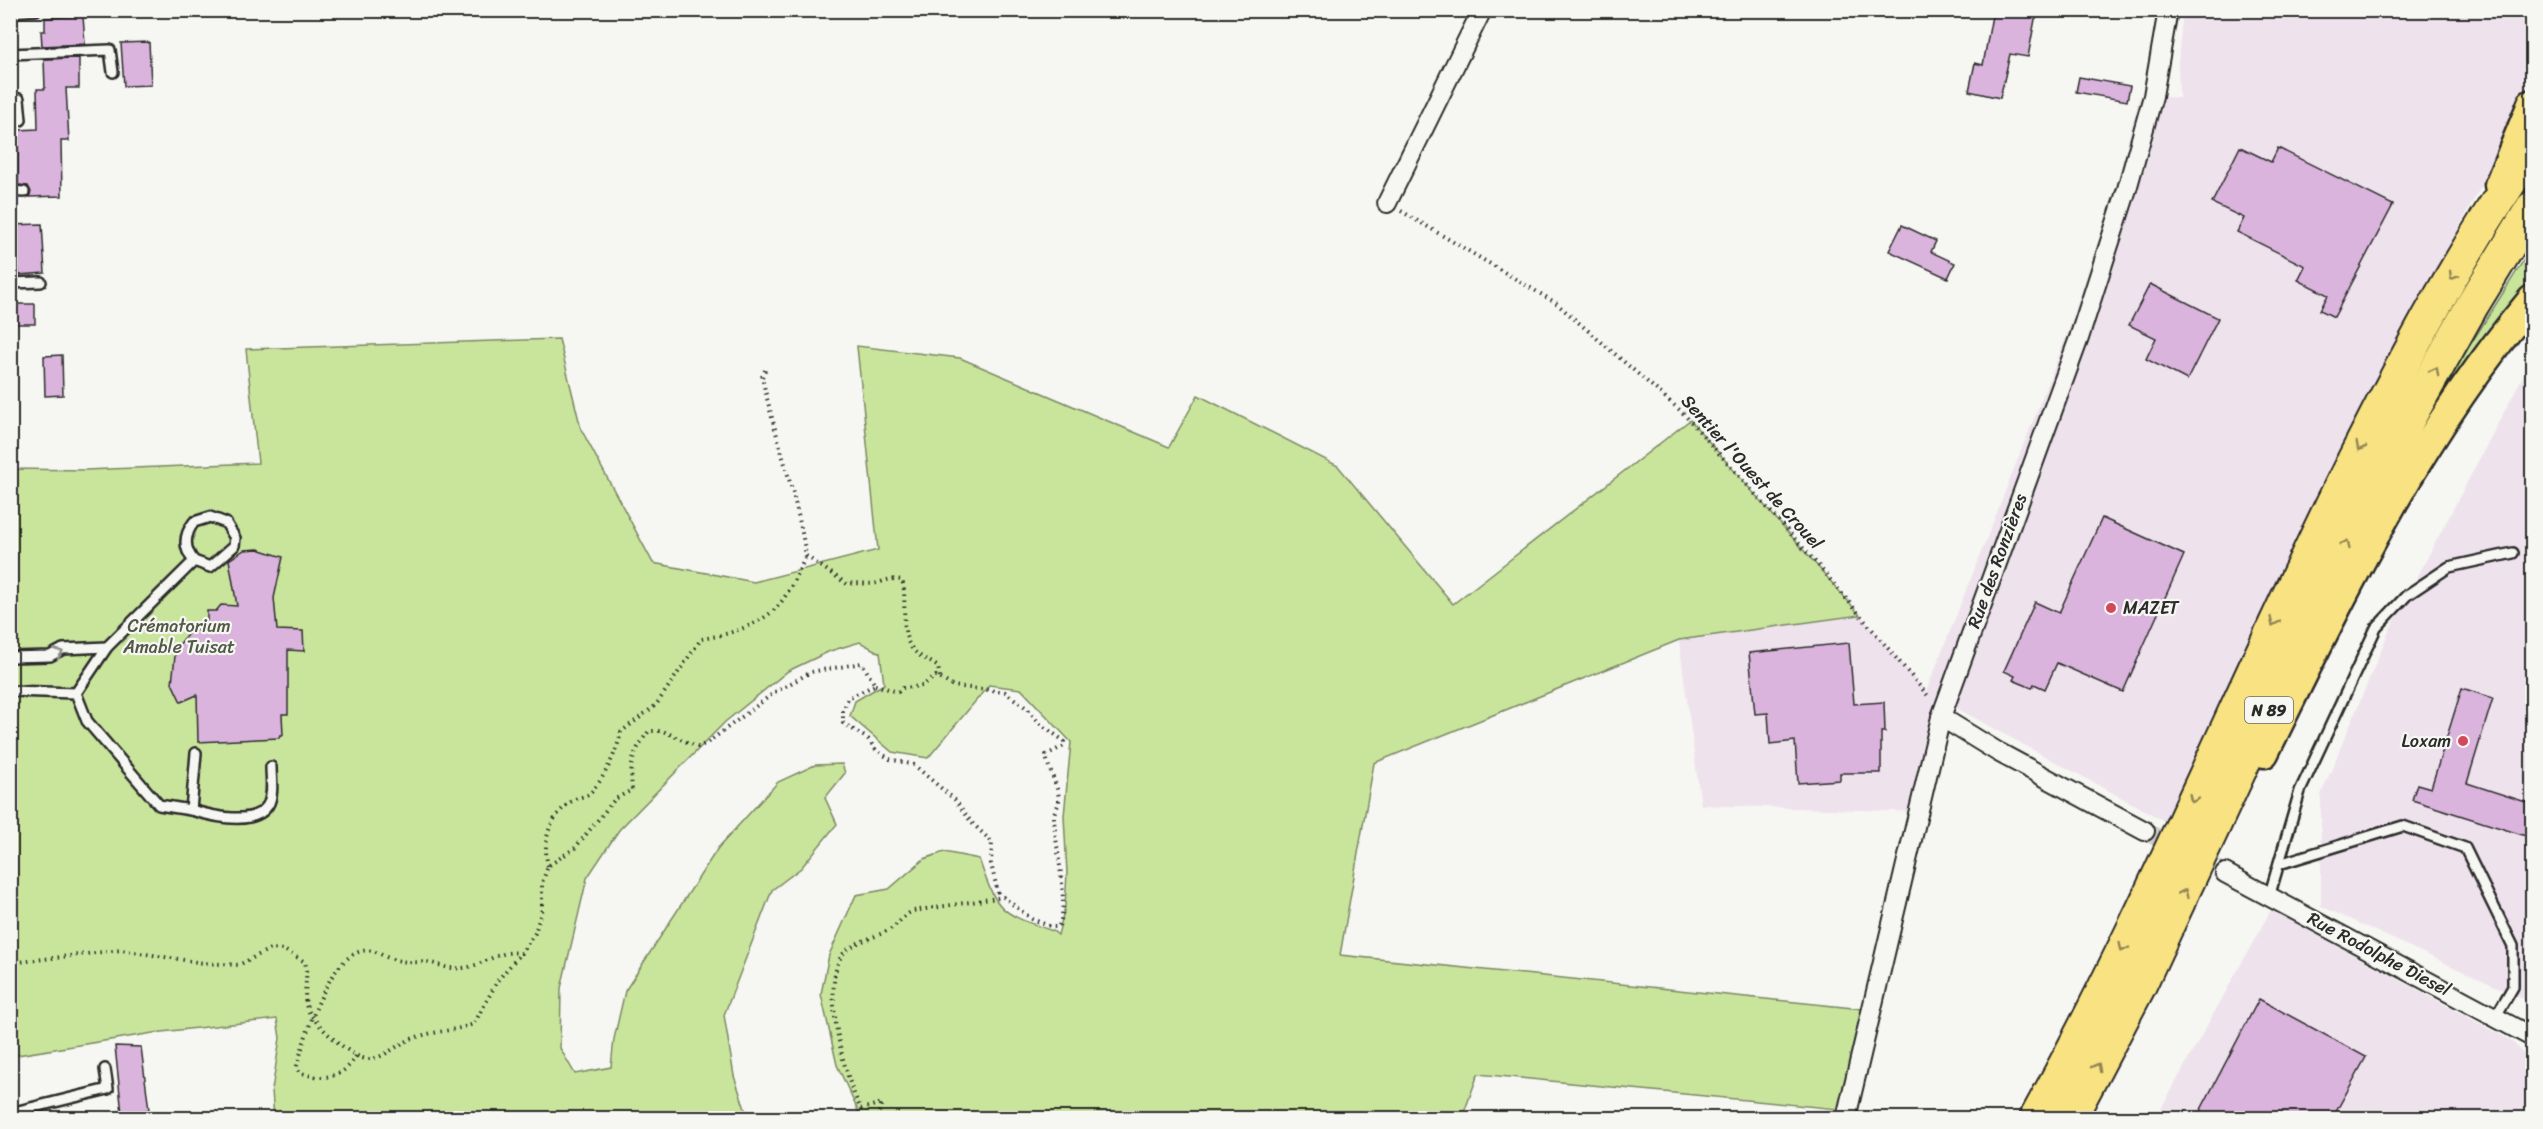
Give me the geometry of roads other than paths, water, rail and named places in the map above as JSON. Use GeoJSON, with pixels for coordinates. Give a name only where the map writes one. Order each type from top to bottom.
{"type":"FeatureCollection","features":[{"type":"Feature","properties":{"kind":"highway"},"geometry":{"type":"LineString","coordinates":[[2483,226],[2532,104]]}},
{"type":"Feature","properties":{"kind":"highway","name":"N 89"},"geometry":{"type":"LineString","coordinates":[[2036,1119],[2144,906],[2307,554],[2425,322],[2532,150]]}},
{"type":"Feature","properties":{"kind":"highway","name":"N 89"},"geometry":{"type":"LineString","coordinates":[[2070,1119],[2140,985],[2225,808],[2344,547],[2409,417],[2472,304],[2532,208]]}},
{"type":"Feature","properties":{"kind":"highway"},"geometry":{"type":"LineString","coordinates":[[2225,808],[2262,757],[2332,614],[2380,523],[2434,432],[2494,346],[2532,300]]}},
{"type":"Feature","properties":{"kind":"street"},"geometry":{"type":"LineString","coordinates":[[1387,203],[1482,10]]}},
{"type":"Feature","properties":{"kind":"street","name":"Rue des Ronzières"},"geometry":{"type":"LineString","coordinates":[[1846,1119],[1941,717],[2079,338],[2127,189],[2153,96],[2168,10]]}},
{"type":"Feature","properties":{"kind":"street"},"geometry":{"type":"LineString","coordinates":[[1941,717],[1989,747],[2145,831]]}},
{"type":"Feature","properties":{"kind":"street","name":"Rue Rodolphe Diesel"},"geometry":{"type":"LineString","coordinates":[[2225,873],[2532,1037]]}},
{"type":"Feature","properties":{"kind":"lane"},"geometry":{"type":"LineString","coordinates":[[10,12],[36,10]]}},
{"type":"Feature","properties":{"kind":"lane"},"geometry":{"type":"LineString","coordinates":[[10,54],[110,50],[113,72]]}},
{"type":"Feature","properties":{"kind":"lane"},"geometry":{"type":"LineString","coordinates":[[10,98],[19,99],[21,120]]}},
{"type":"Feature","properties":{"kind":"lane"},"geometry":{"type":"LineString","coordinates":[[10,191],[24,192]]}},
{"type":"Feature","properties":{"kind":"lane"},"geometry":{"type":"LineString","coordinates":[[10,283],[41,282]]}},
{"type":"Feature","properties":{"kind":"lane"},"geometry":{"type":"LineString","coordinates":[[210,517],[226,523],[235,538],[234,546],[210,567],[194,561],[188,554],[186,537],[194,522],[210,517]]}},
{"type":"Feature","properties":{"kind":"lane"},"geometry":{"type":"LineString","coordinates":[[2269,897],[2300,791],[2376,628],[2407,595],[2449,567],[2513,553]]}},
{"type":"Feature","properties":{"kind":"lane"},"geometry":{"type":"LineString","coordinates":[[76,693],[107,647],[194,561]]}},
{"type":"Feature","properties":{"kind":"lane"},"geometry":{"type":"LineString","coordinates":[[10,657],[50,656],[63,650],[107,647]]}},
{"type":"Feature","properties":{"kind":"lane"},"geometry":{"type":"LineString","coordinates":[[10,691],[76,693]]}},
{"type":"Feature","properties":{"kind":"lane"},"geometry":{"type":"LineString","coordinates":[[76,693],[87,721],[159,805],[209,815],[245,818],[260,814],[268,804],[272,790],[271,767]]}},
{"type":"Feature","properties":{"kind":"lane"},"geometry":{"type":"LineString","coordinates":[[191,810],[196,753]]}},
{"type":"Feature","properties":{"kind":"lane"},"geometry":{"type":"LineString","coordinates":[[2279,864],[2403,826],[2465,848],[2513,946],[2512,987],[2496,1016]]}},
{"type":"Feature","properties":{"kind":"lane"},"geometry":{"type":"LineString","coordinates":[[10,1113],[108,1089],[105,1069]]}},
{"type":"Feature","properties":{"kind":"tunnel"},"geometry":{"type":"LineString","coordinates":[[2145,831],[2225,873]]}},
{"type":"Feature","properties":{"kind":"place","name":"MAZET"},"geometry":{"type":"Point","coordinates":[2111,608]}},
{"type":"Feature","properties":{"kind":"place","name":"Loxam"},"geometry":{"type":"Point","coordinates":[2463,741]}},
{"type":"Feature","properties":{"kind":"park label","name":"Crématorium Amable Tuisat"},"geometry":{"type":"Point","coordinates":[179,636]}}]}
